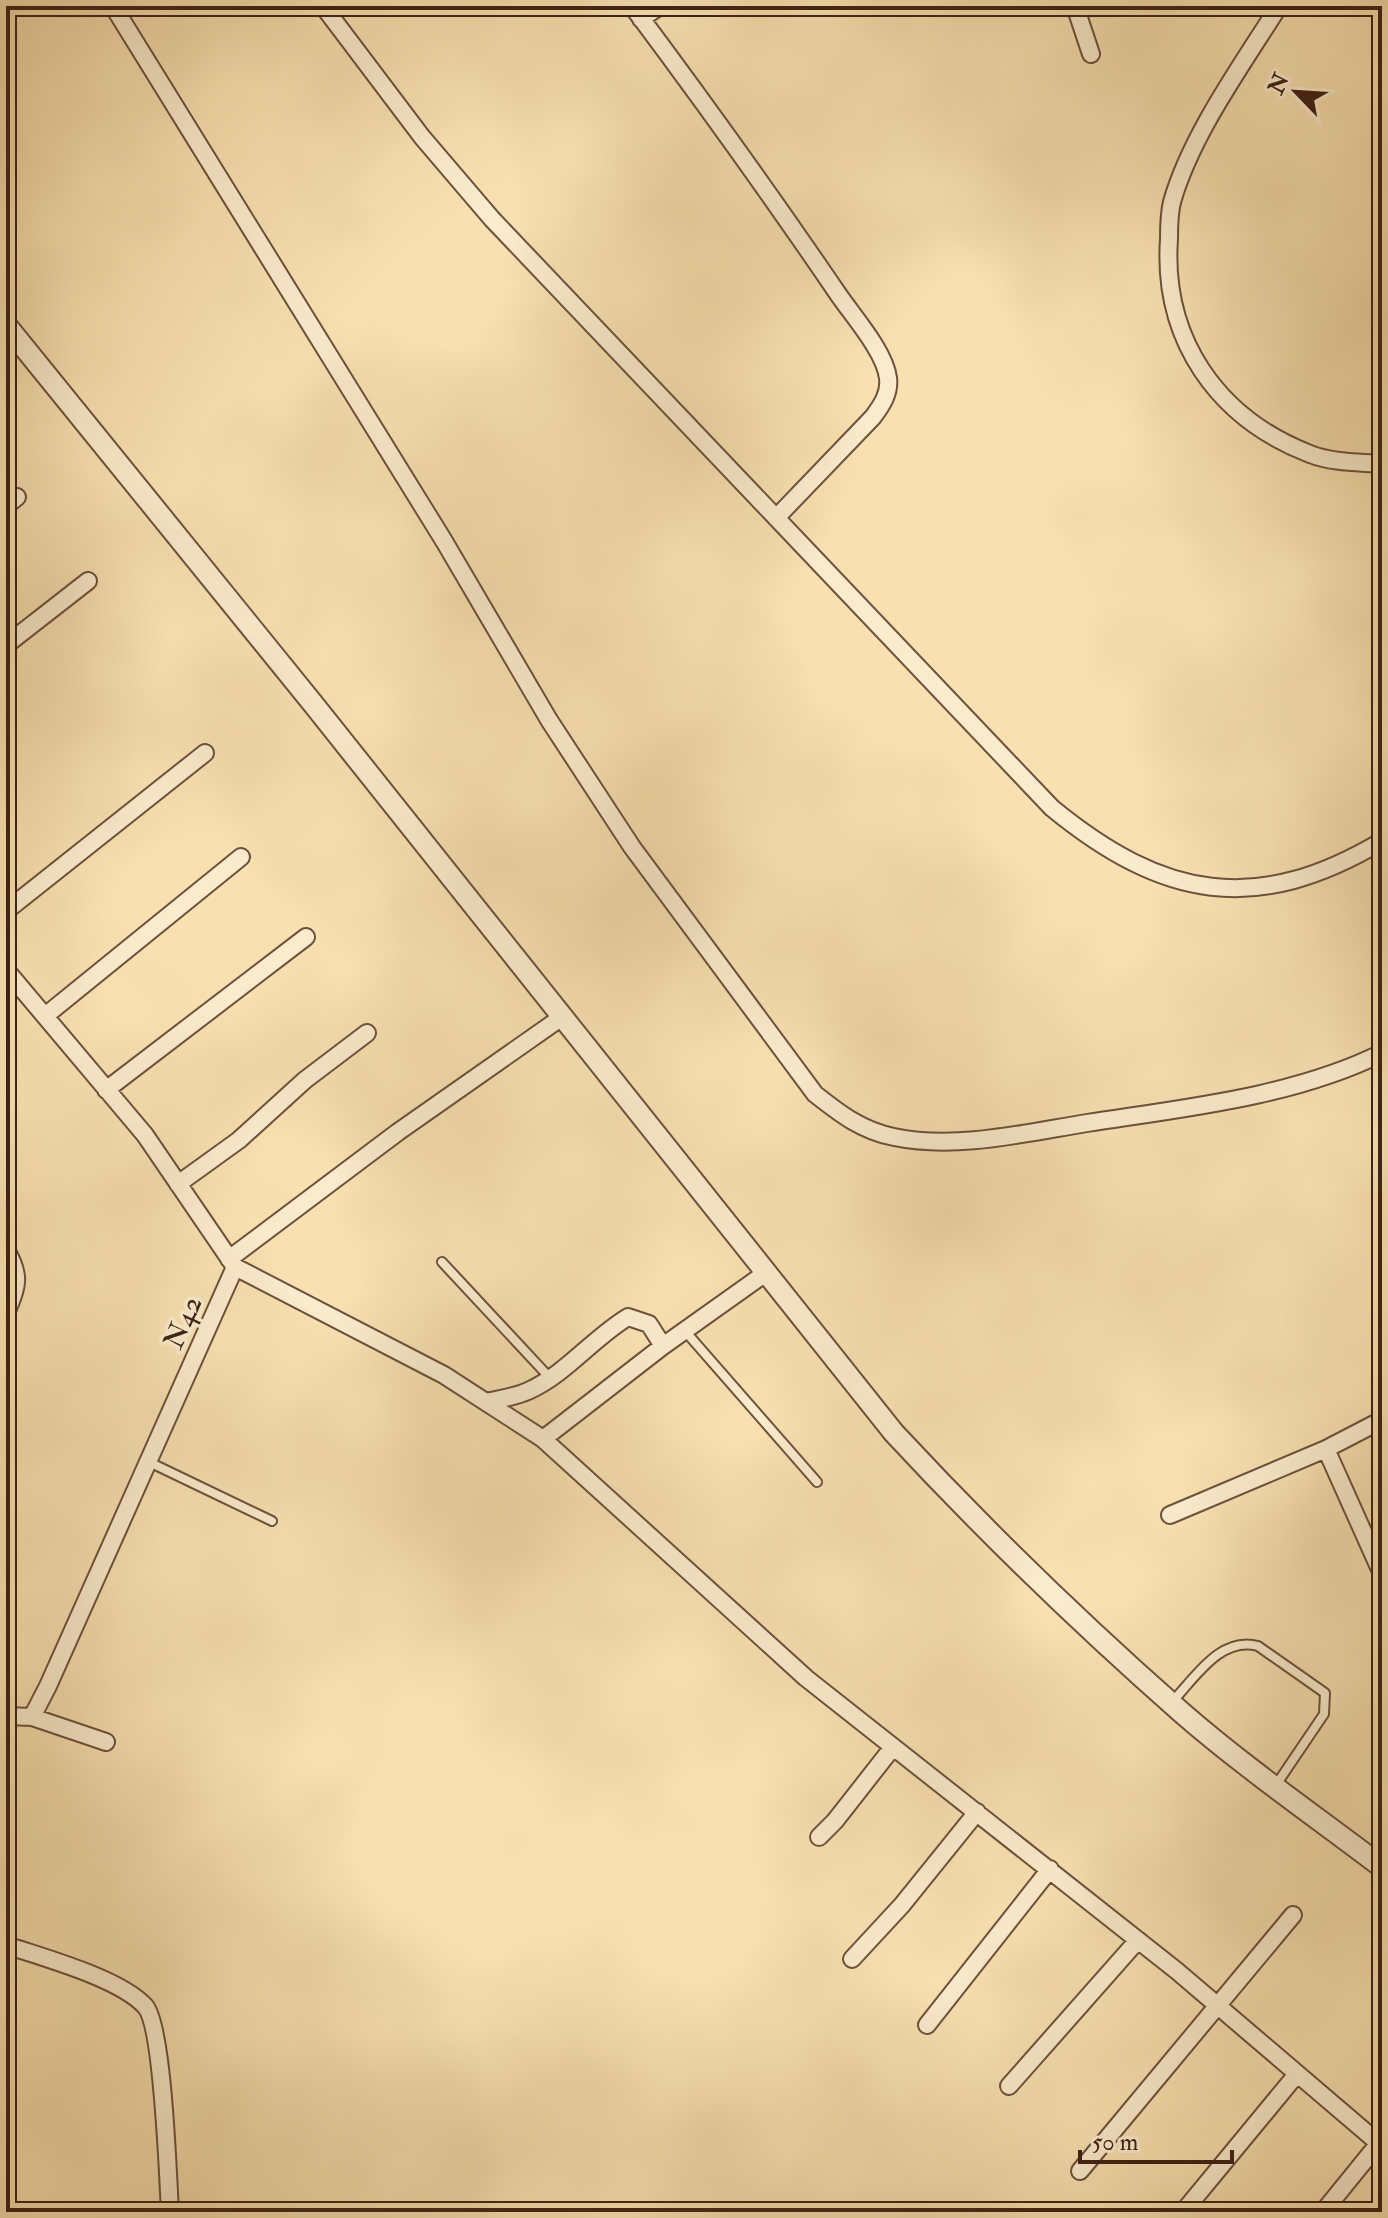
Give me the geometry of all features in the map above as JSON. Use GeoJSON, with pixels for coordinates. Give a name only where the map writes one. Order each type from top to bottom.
{"type":"FeatureCollection","features":[{"type":"Feature","properties":{"kind":"street"},"geometry":{"type":"LineString","coordinates":[[113,6],[444,541],[549,720],[632,847],[815,1094],[850,1122],[892,1137],[929,1142],[994,1138],[1241,1099],[1342,1071],[1382,1053]]}},
{"type":"Feature","properties":{"kind":"street"},"geometry":{"type":"LineString","coordinates":[[323,6],[422,137],[492,219],[1052,808],[1096,841],[1130,861],[1171,878],[1212,887],[1255,889],[1303,879],[1347,861],[1382,841]]}},
{"type":"Feature","properties":{"kind":"street"},"geometry":{"type":"LineString","coordinates":[[660,6],[637,12],[819,266],[882,360],[888,378],[883,404],[873,417],[776,518]]}},
{"type":"Feature","properties":{"kind":"street"},"geometry":{"type":"LineString","coordinates":[[1075,6],[1091,54]]}},
{"type":"Feature","properties":{"kind":"street"},"geometry":{"type":"LineString","coordinates":[[1279,6],[1219,101],[1186,166],[1171,205],[1167,265],[1172,307],[1182,336],[1201,370],[1251,424],[1312,455],[1341,462],[1382,464]]}},
{"type":"Feature","properties":{"kind":"street"},"geometry":{"type":"LineString","coordinates":[[6,325],[894,1433],[1062,1603],[1171,1703],[1275,1787],[1382,1867]]}},
{"type":"Feature","properties":{"kind":"street"},"geometry":{"type":"LineString","coordinates":[[6,645],[88,581]]}},
{"type":"Feature","properties":{"kind":"street"},"geometry":{"type":"LineString","coordinates":[[6,911],[205,753]]}},
{"type":"Feature","properties":{"kind":"street"},"geometry":{"type":"LineString","coordinates":[[45,1016],[241,857]]}},
{"type":"Feature","properties":{"kind":"street"},"geometry":{"type":"LineString","coordinates":[[106,1090],[306,937]]}},
{"type":"Feature","properties":{"kind":"street"},"geometry":{"type":"LineString","coordinates":[[6,970],[145,1135],[232,1263],[432,1368],[543,1439],[806,1678],[1138,1940],[1380,2144],[1323,2212]]}},
{"type":"Feature","properties":{"kind":"street"},"geometry":{"type":"LineString","coordinates":[[232,1263],[398,1132],[562,1017]]}},
{"type":"Feature","properties":{"kind":"street"},"geometry":{"type":"LineString","coordinates":[[178,1184],[239,1140],[305,1080],[367,1033]]}},
{"type":"Feature","properties":{"kind":"street"},"geometry":{"type":"LineString","coordinates":[[6,1250],[17,1270],[15,1293],[6,1313]]}},
{"type":"Feature","properties":{"kind":"street","name":"N42"},"geometry":{"type":"LineString","coordinates":[[32,1717],[148,1462],[232,1263]]}},
{"type":"Feature","properties":{"kind":"street"},"geometry":{"type":"LineString","coordinates":[[543,1439],[663,1346],[767,1272]]}},
{"type":"Feature","properties":{"kind":"street"},"geometry":{"type":"LineString","coordinates":[[486,1402],[527,1392],[550,1378],[610,1328],[628,1317],[649,1324],[663,1346]]}},
{"type":"Feature","properties":{"kind":"street"},"geometry":{"type":"LineString","coordinates":[[1170,1515],[1326,1449],[1382,1420]]}},
{"type":"Feature","properties":{"kind":"street"},"geometry":{"type":"LineString","coordinates":[[1326,1449],[1382,1574]]}},
{"type":"Feature","properties":{"kind":"street"},"geometry":{"type":"LineString","coordinates":[[6,1716],[32,1717],[106,1742]]}},
{"type":"Feature","properties":{"kind":"street"},"geometry":{"type":"LineString","coordinates":[[819,1837],[893,1747]]}},
{"type":"Feature","properties":{"kind":"street"},"geometry":{"type":"LineString","coordinates":[[852,1959],[902,1905],[977,1812]]}},
{"type":"Feature","properties":{"kind":"street"},"geometry":{"type":"LineString","coordinates":[[927,2025],[1050,1869]]}},
{"type":"Feature","properties":{"kind":"street"},"geometry":{"type":"LineString","coordinates":[[1080,2171],[1293,1915]]}},
{"type":"Feature","properties":{"kind":"street"},"geometry":{"type":"LineString","coordinates":[[1009,2086],[1138,1940]]}},
{"type":"Feature","properties":{"kind":"street"},"geometry":{"type":"LineString","coordinates":[[6,1945],[120,1988],[151,2013],[158,2059],[170,2212]]}},
{"type":"Feature","properties":{"kind":"street"},"geometry":{"type":"LineString","coordinates":[[1183,2212],[1297,2074]]}},
{"type":"Feature","properties":{"kind":"lane"},"geometry":{"type":"LineString","coordinates":[[442,1262],[550,1378]]}},
{"type":"Feature","properties":{"kind":"lane"},"geometry":{"type":"LineString","coordinates":[[685,1331],[817,1482]]}},
{"type":"Feature","properties":{"kind":"lane"},"geometry":{"type":"LineString","coordinates":[[148,1462],[272,1521]]}},
{"type":"Feature","properties":{"kind":"lane"},"geometry":{"type":"LineString","coordinates":[[1171,1703],[1219,1653],[1233,1646],[1249,1644],[1258,1646],[1325,1693],[1324,1714],[1275,1787]]}}]}
